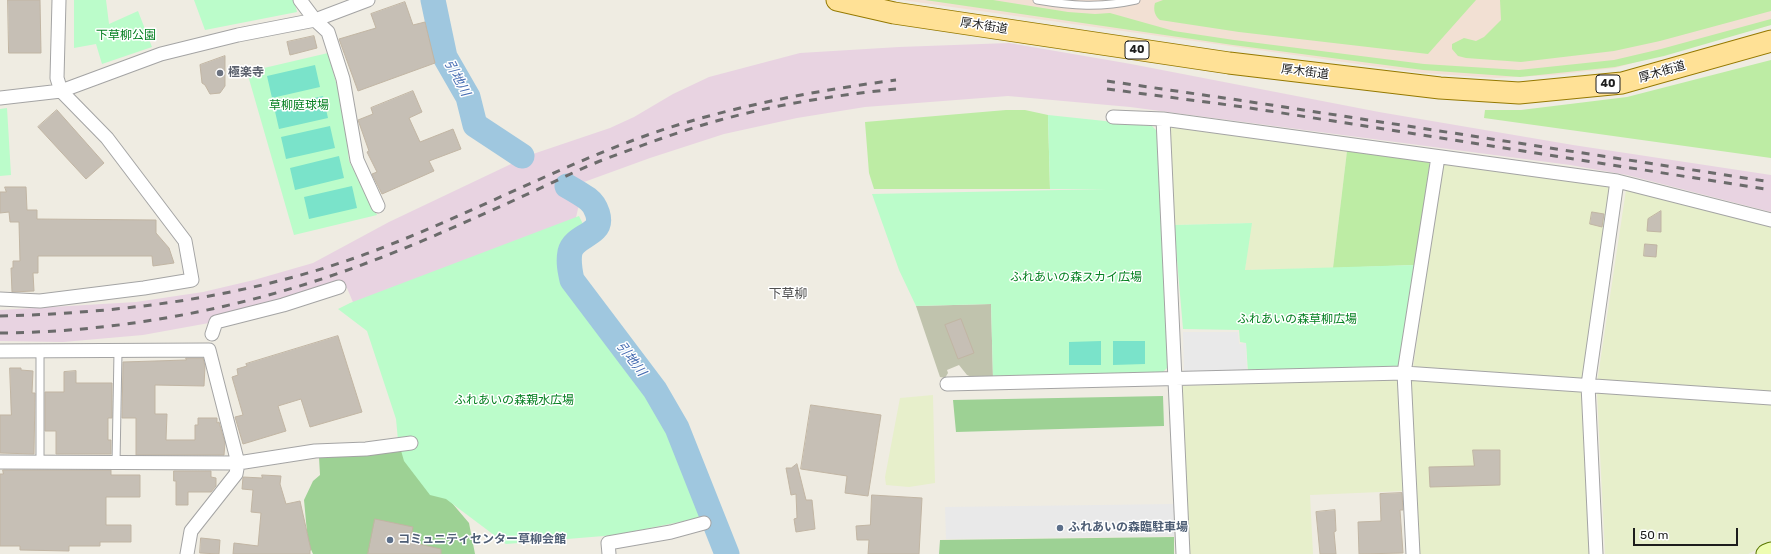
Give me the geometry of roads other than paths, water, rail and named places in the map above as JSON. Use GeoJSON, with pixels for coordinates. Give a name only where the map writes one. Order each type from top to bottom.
{"type":"FeatureCollection","features":[{"type":"Feature","properties":{"kind":"main road","name":"厚木街道"},"geometry":{"type":"LineString","coordinates":[[837,0],[894,12],[1229,64],[1440,88],[1520,93],[1622,83],[1771,40]]}},
{"type":"Feature","properties":{"kind":"street"},"geometry":{"type":"LineString","coordinates":[[0,299],[40,301],[144,288],[192,280],[185,241],[107,138],[61,91],[57,78],[59,0]]}},
{"type":"Feature","properties":{"kind":"street"},"geometry":{"type":"LineString","coordinates":[[300,0],[315,20],[328,32],[343,79],[357,160],[378,206]]}},
{"type":"Feature","properties":{"kind":"street"},"geometry":{"type":"LineString","coordinates":[[0,98],[61,91],[161,54],[238,35],[315,20],[368,0]]}},
{"type":"Feature","properties":{"kind":"street"},"geometry":{"type":"LineString","coordinates":[[1113,117],[1163,119],[1617,181],[1771,220]]}},
{"type":"Feature","properties":{"kind":"street"},"geometry":{"type":"LineString","coordinates":[[1163,119],[1183,554]]}},
{"type":"Feature","properties":{"kind":"street"},"geometry":{"type":"LineString","coordinates":[[1412,554],[1404,373],[1438,157]]}},
{"type":"Feature","properties":{"kind":"street"},"geometry":{"type":"LineString","coordinates":[[1596,554],[1588,385],[1617,181]]}},
{"type":"Feature","properties":{"kind":"street"},"geometry":{"type":"LineString","coordinates":[[212,334],[216,322],[283,305],[339,287]]}},
{"type":"Feature","properties":{"kind":"street"},"geometry":{"type":"LineString","coordinates":[[0,351],[118,352],[209,350],[238,463],[236,474],[191,530],[187,554]]}},
{"type":"Feature","properties":{"kind":"street"},"geometry":{"type":"LineString","coordinates":[[947,384],[1404,373],[1771,398]]}},
{"type":"Feature","properties":{"kind":"street"},"geometry":{"type":"LineString","coordinates":[[0,462],[238,463],[315,451],[366,449],[411,443]]}},
{"type":"Feature","properties":{"kind":"street"},"geometry":{"type":"LineString","coordinates":[[608,554],[608,543],[671,532],[704,523]]}},
{"type":"Feature","properties":{"kind":"street"},"geometry":{"type":"LineString","coordinates":[[1766,554],[1771,552]]}},
{"type":"Feature","properties":{"kind":"lane"},"geometry":{"type":"LineString","coordinates":[[1037,0],[1092,6],[1116,4],[1136,0]]}},
{"type":"Feature","properties":{"kind":"lane"},"geometry":{"type":"LineString","coordinates":[[40,351],[40,462]]}},
{"type":"Feature","properties":{"kind":"lane"},"geometry":{"type":"LineString","coordinates":[[116,463],[118,352]]}},
{"type":"Feature","properties":{"kind":"waterway","name":"引地川"},"geometry":{"type":"LineString","coordinates":[[433,0],[445,57],[468,97],[475,125],[522,156]]}},
{"type":"Feature","properties":{"kind":"waterway","name":"引地川"},"geometry":{"type":"LineString","coordinates":[[567,186],[588,199],[594,205],[598,213],[598,222],[595,229],[574,244],[570,252],[569,263],[572,280],[655,390],[677,428],[727,554]]}},
{"type":"Feature","properties":{"kind":"railway"},"geometry":{"type":"LineString","coordinates":[[0,316],[88,311],[175,302],[261,285],[304,274],[387,246],[589,158],[671,127],[727,111],[783,99],[839,88],[896,80]]}},
{"type":"Feature","properties":{"kind":"railway"},"geometry":{"type":"LineString","coordinates":[[1107,81],[1771,182]]}},
{"type":"Feature","properties":{"kind":"railway"},"geometry":{"type":"LineString","coordinates":[[0,333],[44,332],[132,323],[176,316],[261,297],[345,271],[389,254],[476,217],[590,165],[675,134],[742,114],[786,105],[830,97],[896,89]]}},
{"type":"Feature","properties":{"kind":"railway"},"geometry":{"type":"LineString","coordinates":[[1107,89],[1244,107],[1771,190]]}},
{"type":"Feature","properties":{"kind":"place","name":"極楽寺"},"geometry":{"type":"Point","coordinates":[220,73]}},
{"type":"Feature","properties":{"kind":"place","name":"ふれあいの森臨駐車場"},"geometry":{"type":"Point","coordinates":[1060,528]}},
{"type":"Feature","properties":{"kind":"place","name":"コミュニティセンター草柳会館"},"geometry":{"type":"Point","coordinates":[390,540]}},
{"type":"Feature","properties":{"kind":"district","name":"下草柳"},"geometry":{"type":"Point","coordinates":[788,294]}},
{"type":"Feature","properties":{"kind":"park label","name":"下草柳公園"},"geometry":{"type":"Point","coordinates":[126,36]}},
{"type":"Feature","properties":{"kind":"park label","name":"草柳庭球場"},"geometry":{"type":"Point","coordinates":[299,106]}},
{"type":"Feature","properties":{"kind":"park label","name":"ふれあいの森スカイ広場"},"geometry":{"type":"Point","coordinates":[1076,278]}},
{"type":"Feature","properties":{"kind":"park label","name":"ふれあいの森草柳広場"},"geometry":{"type":"Point","coordinates":[1297,320]}},
{"type":"Feature","properties":{"kind":"park label","name":"ふれあいの森親水広場"},"geometry":{"type":"Point","coordinates":[514,401]}}]}
